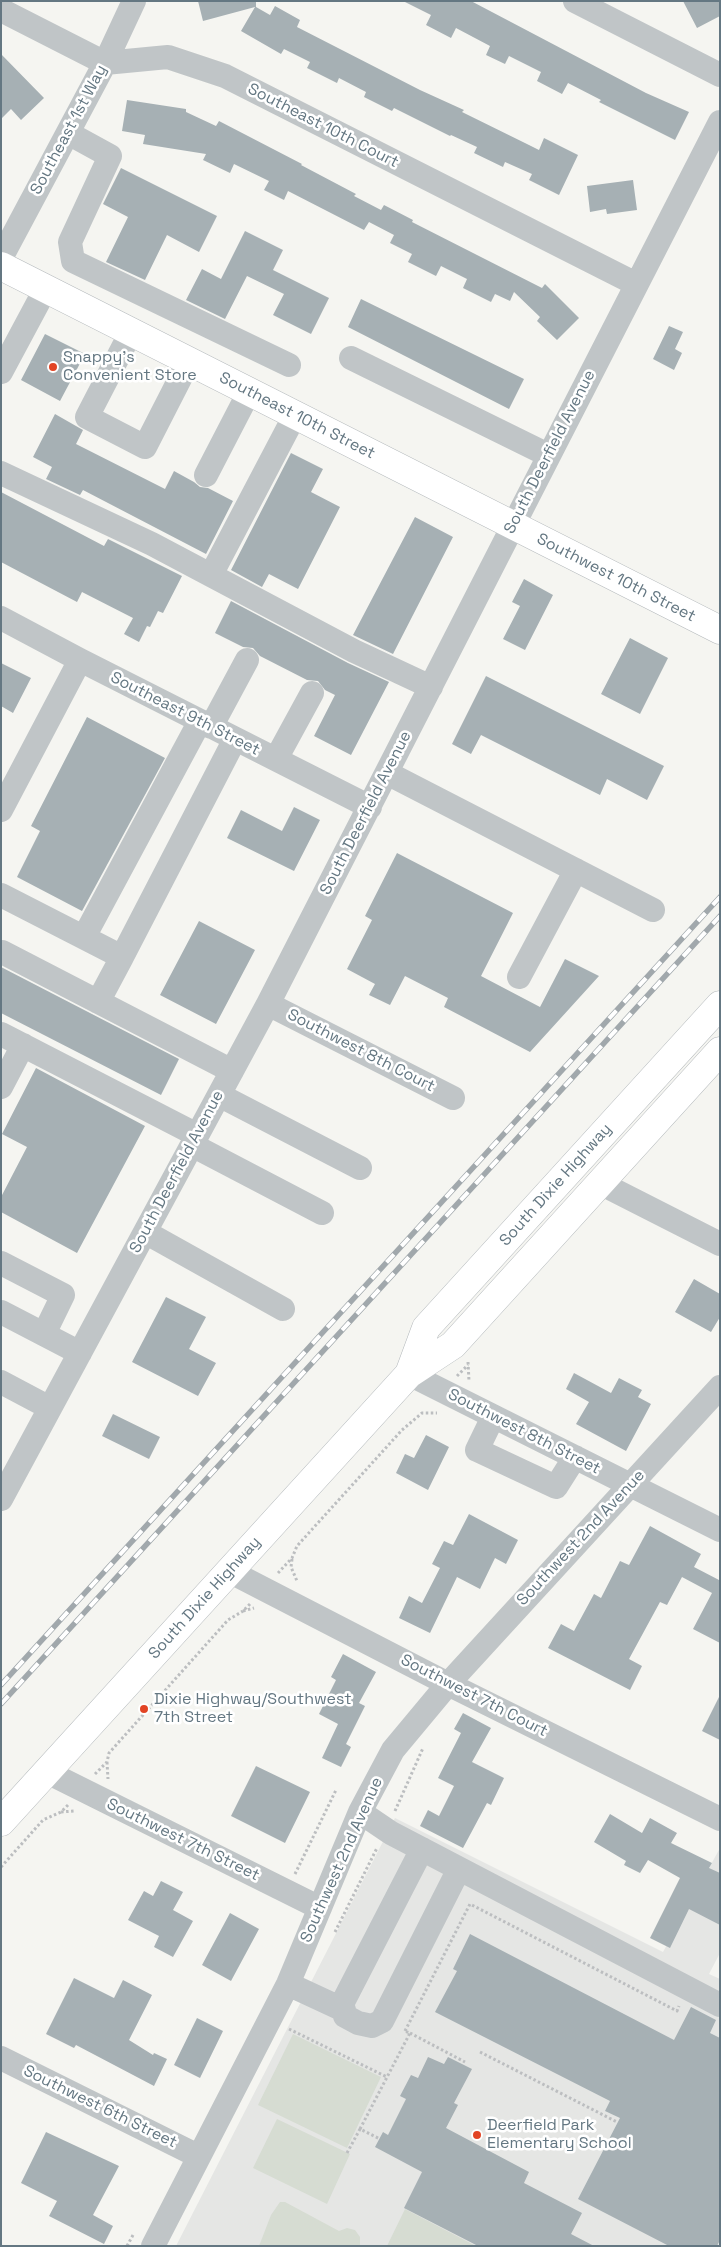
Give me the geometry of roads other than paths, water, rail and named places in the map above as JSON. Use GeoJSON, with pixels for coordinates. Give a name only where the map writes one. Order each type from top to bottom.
{"type":"FeatureCollection","features":[{"type":"Feature","properties":{"kind":"main road","name":"Southeast 10th Street"},"geometry":{"type":"LineString","coordinates":[[1,266],[512,526]]}},
{"type":"Feature","properties":{"kind":"main road","name":"Southwest 10th Street"},"geometry":{"type":"LineString","coordinates":[[512,526],[720,630]]}},
{"type":"Feature","properties":{"kind":"main road","name":"South Dixie Highway"},"geometry":{"type":"LineString","coordinates":[[409,1374],[426,1328],[720,1005]]}},
{"type":"Feature","properties":{"kind":"main road","name":"South Dixie Highway"},"geometry":{"type":"LineString","coordinates":[[1,1822],[409,1374],[452,1345],[720,1052]]}},
{"type":"Feature","properties":{"kind":"street","name":"Southeast 1st Way"},"geometry":{"type":"LineString","coordinates":[[1,258],[105,63],[134,1]]}},
{"type":"Feature","properties":{"kind":"street"},"geometry":{"type":"LineString","coordinates":[[575,1],[720,75]]}},
{"type":"Feature","properties":{"kind":"street"},"geometry":{"type":"LineString","coordinates":[[1,10],[105,63]]}},
{"type":"Feature","properties":{"kind":"street","name":"Southeast 10th Court"},"geometry":{"type":"LineString","coordinates":[[105,63],[168,57],[225,76],[636,284]]}},
{"type":"Feature","properties":{"kind":"street"},"geometry":{"type":"LineString","coordinates":[[68,132],[110,156],[70,242],[73,261],[289,365]]}},
{"type":"Feature","properties":{"kind":"street","name":"South Deerfield Avenue"},"geometry":{"type":"LineString","coordinates":[[2,1497],[268,1004],[636,284],[717,135]]}},
{"type":"Feature","properties":{"kind":"street"},"geometry":{"type":"LineString","coordinates":[[1,372],[46,288]]}},
{"type":"Feature","properties":{"kind":"street"},"geometry":{"type":"LineString","coordinates":[[131,332],[87,417],[145,447],[189,361]]}},
{"type":"Feature","properties":{"kind":"street"},"geometry":{"type":"LineString","coordinates":[[351,358],[548,455]]}},
{"type":"Feature","properties":{"kind":"street"},"geometry":{"type":"LineString","coordinates":[[206,475],[249,392]]}},
{"type":"Feature","properties":{"kind":"street"},"geometry":{"type":"LineString","coordinates":[[211,575],[295,415]]}},
{"type":"Feature","properties":{"kind":"street"},"geometry":{"type":"LineString","coordinates":[[1,472],[152,544],[354,651],[431,687]]}},
{"type":"Feature","properties":{"kind":"street","name":"Southeast 9th Street"},"geometry":{"type":"LineString","coordinates":[[1,618],[370,807]]}},
{"type":"Feature","properties":{"kind":"street"},"geometry":{"type":"LineString","coordinates":[[1,810],[80,660]]}},
{"type":"Feature","properties":{"kind":"street"},"geometry":{"type":"LineString","coordinates":[[84,937],[205,724],[247,660]]}},
{"type":"Feature","properties":{"kind":"street"},"geometry":{"type":"LineString","coordinates":[[276,759],[312,693]]}},
{"type":"Feature","properties":{"kind":"street"},"geometry":{"type":"LineString","coordinates":[[98,1002],[234,739]]}},
{"type":"Feature","properties":{"kind":"street"},"geometry":{"type":"LineString","coordinates":[[387,773],[653,910]]}},
{"type":"Feature","properties":{"kind":"street"},"geometry":{"type":"LineString","coordinates":[[519,977],[576,870]]}},
{"type":"Feature","properties":{"kind":"street"},"geometry":{"type":"LineString","coordinates":[[1,895],[122,957]]}},
{"type":"Feature","properties":{"kind":"street"},"geometry":{"type":"LineString","coordinates":[[2,952],[232,1071]]}},
{"type":"Feature","properties":{"kind":"street","name":"Southwest 8th Court"},"geometry":{"type":"LineString","coordinates":[[268,1004],[453,1098]]}},
{"type":"Feature","properties":{"kind":"street"},"geometry":{"type":"LineString","coordinates":[[1,1034],[195,1140],[322,1213]]}},
{"type":"Feature","properties":{"kind":"street"},"geometry":{"type":"LineString","coordinates":[[1,1088],[23,1045]]}},
{"type":"Feature","properties":{"kind":"street"},"geometry":{"type":"LineString","coordinates":[[219,1094],[360,1168]]}},
{"type":"Feature","properties":{"kind":"street"},"geometry":{"type":"LineString","coordinates":[[600,1183],[720,1244]]}},
{"type":"Feature","properties":{"kind":"street"},"geometry":{"type":"LineString","coordinates":[[145,1232],[283,1309]]}},
{"type":"Feature","properties":{"kind":"street"},"geometry":{"type":"LineString","coordinates":[[1,1263],[63,1295],[44,1334]]}},
{"type":"Feature","properties":{"kind":"street"},"geometry":{"type":"LineString","coordinates":[[1,1312],[80,1353]]}},
{"type":"Feature","properties":{"kind":"street","name":"Southwest 8th Street"},"geometry":{"type":"LineString","coordinates":[[409,1374],[720,1530]]}},
{"type":"Feature","properties":{"kind":"street"},"geometry":{"type":"LineString","coordinates":[[1,1382],[50,1408]]}},
{"type":"Feature","properties":{"kind":"street","name":"Southwest 2nd Avenue"},"geometry":{"type":"LineString","coordinates":[[153,2246],[288,1984],[360,1812],[393,1750],[448,1684],[720,1387]]}},
{"type":"Feature","properties":{"kind":"street"},"geometry":{"type":"LineString","coordinates":[[493,1417],[477,1450],[556,1488],[575,1457]]}},
{"type":"Feature","properties":{"kind":"street","name":"Southwest 7th Court"},"geometry":{"type":"LineString","coordinates":[[229,1571],[261,1598],[448,1684],[720,1819]]}},
{"type":"Feature","properties":{"kind":"street","name":"Southwest 7th Street"},"geometry":{"type":"LineString","coordinates":[[47,1772],[80,1800],[320,1908]]}},
{"type":"Feature","properties":{"kind":"street"},"geometry":{"type":"LineString","coordinates":[[360,1812],[391,1833],[422,1850],[720,2005]]}},
{"type":"Feature","properties":{"kind":"street"},"geometry":{"type":"LineString","coordinates":[[422,1850],[342,2004],[345,2016],[358,2023],[372,2026],[382,2021],[459,1869]]}},
{"type":"Feature","properties":{"kind":"street"},"geometry":{"type":"LineString","coordinates":[[288,1984],[344,2010]]}},
{"type":"Feature","properties":{"kind":"street","name":"Southwest 6th Street"},"geometry":{"type":"LineString","coordinates":[[1,2058],[198,2156]]}},
{"type":"Feature","properties":{"kind":"railway"},"geometry":{"type":"LineString","coordinates":[[1,1685],[720,897]]}},
{"type":"Feature","properties":{"kind":"railway"},"geometry":{"type":"LineString","coordinates":[[1,1704],[720,916]]}},
{"type":"Feature","properties":{"kind":"place","name":"Snappy's Convenient Store"},"geometry":{"type":"Point","coordinates":[53,367]}},
{"type":"Feature","properties":{"kind":"place","name":"Dixie Highway/Southwest 7th Street"},"geometry":{"type":"Point","coordinates":[144,1709]}},
{"type":"Feature","properties":{"kind":"place","name":"Deerfield Park Elementary School"},"geometry":{"type":"Point","coordinates":[477,2135]}}]}
